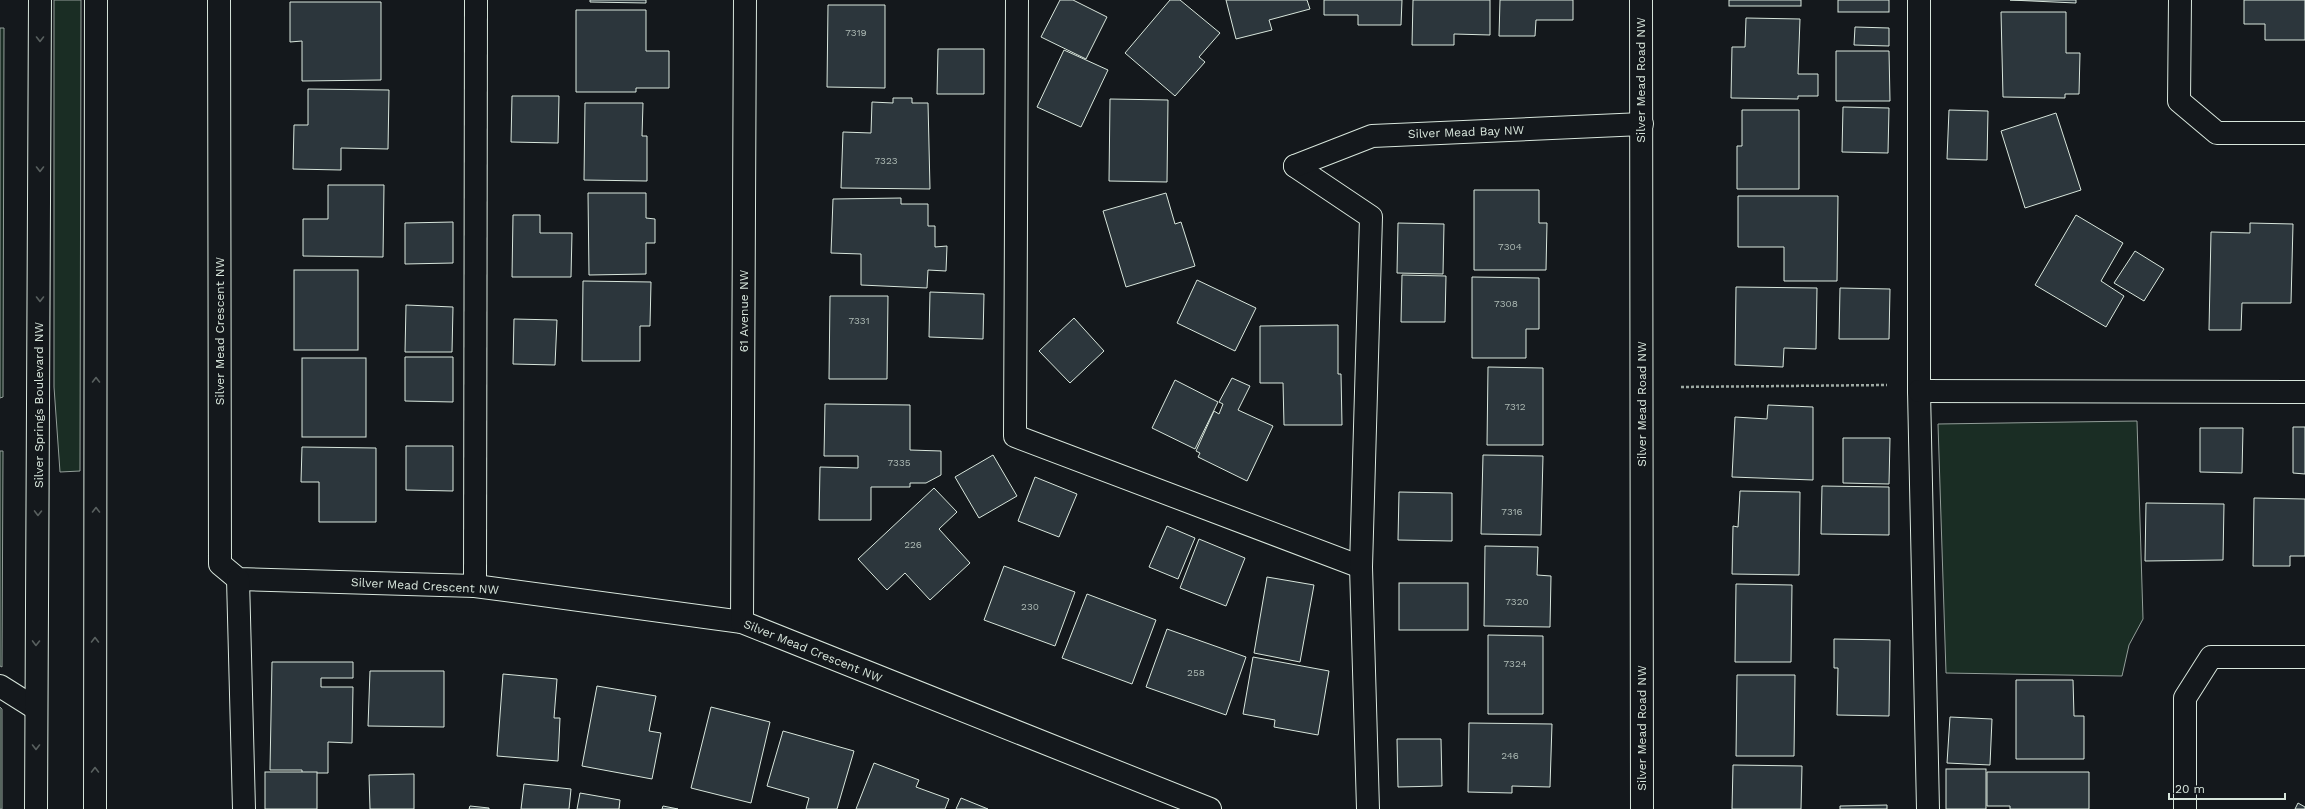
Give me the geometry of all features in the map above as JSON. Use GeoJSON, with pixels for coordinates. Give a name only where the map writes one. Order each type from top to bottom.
{"type":"FeatureCollection","features":[{"type":"Feature","properties":{"kind":"street","name":"Silver Springs Boulevard NW"},"geometry":{"type":"LineString","coordinates":[[36,809],[35,708],[39,410],[40,0]]}},
{"type":"Feature","properties":{"kind":"street"},"geometry":{"type":"LineString","coordinates":[[95,809],[96,0]]}},
{"type":"Feature","properties":{"kind":"street","name":"Silver Mead Crescent NW"},"geometry":{"type":"LineString","coordinates":[[219,0],[220,564],[238,579],[475,586],[742,622],[1210,809]]}},
{"type":"Feature","properties":{"kind":"street"},"geometry":{"type":"LineString","coordinates":[[475,586],[476,0]]}},
{"type":"Feature","properties":{"kind":"street","name":"61 Avenue NW"},"geometry":{"type":"LineString","coordinates":[[742,622],[745,0]]}},
{"type":"Feature","properties":{"kind":"street"},"geometry":{"type":"LineString","coordinates":[[1017,0],[1015,436],[1361,567],[1368,809]]}},
{"type":"Feature","properties":{"kind":"street","name":"Silver Mead Road NW"},"geometry":{"type":"LineString","coordinates":[[1640,0],[1642,124],[1642,809]]}},
{"type":"Feature","properties":{"kind":"street"},"geometry":{"type":"LineString","coordinates":[[1920,0],[1919,389],[1928,809]]}},
{"type":"Feature","properties":{"kind":"street"},"geometry":{"type":"LineString","coordinates":[[2180,0],[2179,101],[2217,133],[2305,133]]}},
{"type":"Feature","properties":{"kind":"street","name":"Silver Mead Bay NW"},"geometry":{"type":"LineString","coordinates":[[1361,567],[1371,217],[1295,166],[1372,136],[1642,124]]}},
{"type":"Feature","properties":{"kind":"street"},"geometry":{"type":"LineString","coordinates":[[1919,389],[2305,392]]}},
{"type":"Feature","properties":{"kind":"street"},"geometry":{"type":"LineString","coordinates":[[238,579],[244,809]]}},
{"type":"Feature","properties":{"kind":"street"},"geometry":{"type":"LineString","coordinates":[[2185,809],[2185,698],[2211,657],[2305,658]]}},
{"type":"Feature","properties":{"kind":"street"},"geometry":{"type":"LineString","coordinates":[[0,686],[35,708]]}},
{"type":"Feature","properties":{"kind":"path"},"geometry":{"type":"LineString","coordinates":[[1681,387],[1919,389]]}},
{"type":"Feature","properties":{"kind":"green space"},"geometry":{"type":"Polygon","coordinates":[[[54,0],[81,0],[80,471],[60,472],[54,387],[54,0]]]}},
{"type":"Feature","properties":{"kind":"green space"},"geometry":{"type":"Polygon","coordinates":[[[0,28],[4,28],[3,397],[0,398],[0,28]]]}},
{"type":"Feature","properties":{"kind":"green space"},"geometry":{"type":"Polygon","coordinates":[[[2137,421],[2143,619],[2129,645],[2122,676],[1946,673],[1938,424],[2137,421]]]}},
{"type":"Feature","properties":{"kind":"green space"},"geometry":{"type":"Polygon","coordinates":[[[0,451],[3,451],[2,667],[0,666],[0,451]]]}},
{"type":"Feature","properties":{"kind":"green space"},"geometry":{"type":"Polygon","coordinates":[[[0,707],[2,709],[2,809],[0,809],[0,707]]]}},
{"type":"Feature","properties":{"kind":"building"},"geometry":{"type":"Polygon","coordinates":[[[590,0],[646,0],[646,3],[590,2],[590,0]]]}},
{"type":"Feature","properties":{"kind":"building"},"geometry":{"type":"Polygon","coordinates":[[[1060,0],[1073,0],[1107,17],[1086,59],[1041,37],[1060,0]]]}},
{"type":"Feature","properties":{"kind":"building"},"geometry":{"type":"Polygon","coordinates":[[[1170,0],[1180,0],[1220,33],[1199,57],[1205,62],[1175,96],[1125,53],[1170,0]]]}},
{"type":"Feature","properties":{"kind":"building"},"geometry":{"type":"Polygon","coordinates":[[[1226,0],[1307,0],[1310,9],[1269,20],[1272,30],[1236,39],[1226,0]]]}},
{"type":"Feature","properties":{"kind":"building"},"geometry":{"type":"Polygon","coordinates":[[[1324,0],[1402,0],[1401,25],[1358,25],[1358,15],[1324,15],[1324,0]]]}},
{"type":"Feature","properties":{"kind":"building"},"geometry":{"type":"Polygon","coordinates":[[[1413,0],[1490,0],[1490,35],[1454,34],[1454,45],[1412,45],[1413,0]]]}},
{"type":"Feature","properties":{"kind":"building"},"geometry":{"type":"Polygon","coordinates":[[[1500,0],[1573,0],[1573,20],[1536,20],[1535,36],[1499,36],[1500,0]]]}},
{"type":"Feature","properties":{"kind":"building"},"geometry":{"type":"Polygon","coordinates":[[[1729,0],[1801,0],[1801,6],[1729,6],[1729,0]]]}},
{"type":"Feature","properties":{"kind":"building"},"geometry":{"type":"Polygon","coordinates":[[[1838,0],[1889,0],[1889,12],[1838,12],[1838,0]]]}},
{"type":"Feature","properties":{"kind":"building"},"geometry":{"type":"Polygon","coordinates":[[[2010,0],[2076,0],[2076,3],[2010,0]]]}},
{"type":"Feature","properties":{"kind":"building"},"geometry":{"type":"Polygon","coordinates":[[[2244,0],[2305,0],[2305,40],[2265,40],[2265,24],[2244,24],[2244,0]]]}},
{"type":"Feature","properties":{"kind":"building"},"geometry":{"type":"Polygon","coordinates":[[[290,2],[381,2],[381,80],[302,81],[302,41],[290,42],[290,2]]]}},
{"type":"Feature","properties":{"kind":"building"},"geometry":{"type":"Polygon","coordinates":[[[828,5],[885,5],[885,88],[827,87],[828,5]]]}},
{"type":"Feature","properties":{"kind":"building"},"geometry":{"type":"Polygon","coordinates":[[[576,10],[646,10],[646,51],[669,51],[669,88],[636,88],[636,92],[576,92],[576,10]]]}},
{"type":"Feature","properties":{"kind":"building"},"geometry":{"type":"Polygon","coordinates":[[[2001,12],[2066,12],[2066,53],[2080,53],[2079,94],[2065,94],[2065,98],[2003,97],[2001,12]]]}},
{"type":"Feature","properties":{"kind":"building"},"geometry":{"type":"Polygon","coordinates":[[[1746,18],[1800,19],[1798,74],[1818,74],[1818,96],[1798,96],[1798,99],[1731,98],[1732,47],[1745,47],[1746,18]]]}},
{"type":"Feature","properties":{"kind":"building"},"geometry":{"type":"Polygon","coordinates":[[[1855,27],[1889,28],[1889,46],[1854,45],[1855,27]]]}},
{"type":"Feature","properties":{"kind":"building"},"geometry":{"type":"Polygon","coordinates":[[[938,49],[984,49],[984,94],[937,94],[938,49]]]}},
{"type":"Feature","properties":{"kind":"building"},"geometry":{"type":"Polygon","coordinates":[[[1064,50],[1108,70],[1081,127],[1037,107],[1064,50]]]}},
{"type":"Feature","properties":{"kind":"building"},"geometry":{"type":"Polygon","coordinates":[[[1836,51],[1889,51],[1890,101],[1836,101],[1836,51]]]}},
{"type":"Feature","properties":{"kind":"building"},"geometry":{"type":"Polygon","coordinates":[[[308,89],[389,90],[388,149],[341,148],[341,170],[293,169],[294,125],[308,125],[308,89]]]}},
{"type":"Feature","properties":{"kind":"building"},"geometry":{"type":"Polygon","coordinates":[[[512,96],[559,96],[558,143],[511,142],[512,96]]]}},
{"type":"Feature","properties":{"kind":"building"},"geometry":{"type":"Polygon","coordinates":[[[893,98],[912,98],[912,103],[928,103],[930,189],[841,188],[843,132],[871,133],[872,102],[893,103],[893,98]]]}},
{"type":"Feature","properties":{"kind":"building"},"geometry":{"type":"Polygon","coordinates":[[[1110,99],[1168,100],[1167,182],[1109,181],[1110,99]]]}},
{"type":"Feature","properties":{"kind":"building"},"geometry":{"type":"Polygon","coordinates":[[[585,103],[643,103],[642,136],[647,136],[647,181],[584,180],[585,103]]]}},
{"type":"Feature","properties":{"kind":"building"},"geometry":{"type":"Polygon","coordinates":[[[1843,107],[1889,108],[1888,153],[1842,152],[1843,107]]]}},
{"type":"Feature","properties":{"kind":"building"},"geometry":{"type":"Polygon","coordinates":[[[1742,110],[1799,110],[1799,189],[1737,189],[1737,146],[1742,146],[1742,110]]]}},
{"type":"Feature","properties":{"kind":"building"},"geometry":{"type":"Polygon","coordinates":[[[1949,110],[1988,111],[1987,160],[1947,159],[1949,110]]]}},
{"type":"Feature","properties":{"kind":"building"},"geometry":{"type":"Polygon","coordinates":[[[2056,113],[2081,190],[2025,208],[2001,131],[2056,113]]]}},
{"type":"Feature","properties":{"kind":"building"},"geometry":{"type":"Polygon","coordinates":[[[328,185],[384,185],[383,257],[303,256],[303,219],[328,219],[328,185]]]}},
{"type":"Feature","properties":{"kind":"building"},"geometry":{"type":"Polygon","coordinates":[[[1474,190],[1539,190],[1539,223],[1547,223],[1546,270],[1474,270],[1474,190]]]}},
{"type":"Feature","properties":{"kind":"building"},"geometry":{"type":"Polygon","coordinates":[[[588,193],[646,193],[646,218],[655,219],[655,243],[646,243],[646,274],[589,275],[588,193]]]}},
{"type":"Feature","properties":{"kind":"building"},"geometry":{"type":"Polygon","coordinates":[[[1166,193],[1175,224],[1181,222],[1195,266],[1126,287],[1103,211],[1166,193]]]}},
{"type":"Feature","properties":{"kind":"building"},"geometry":{"type":"Polygon","coordinates":[[[1738,196],[1838,196],[1837,281],[1784,281],[1784,247],[1738,247],[1738,196]]]}},
{"type":"Feature","properties":{"kind":"building"},"geometry":{"type":"Polygon","coordinates":[[[901,198],[901,204],[928,204],[928,226],[935,226],[935,247],[947,246],[946,271],[928,270],[927,288],[861,285],[861,254],[831,253],[833,199],[901,198]]]}},
{"type":"Feature","properties":{"kind":"building"},"geometry":{"type":"Polygon","coordinates":[[[513,215],[540,215],[540,233],[572,233],[571,277],[512,277],[513,215]]]}},
{"type":"Feature","properties":{"kind":"building"},"geometry":{"type":"Polygon","coordinates":[[[2076,215],[2123,243],[2101,281],[2124,296],[2106,327],[2035,285],[2076,215]]]}},
{"type":"Feature","properties":{"kind":"building"},"geometry":{"type":"Polygon","coordinates":[[[453,222],[453,263],[405,264],[405,223],[453,222]]]}},
{"type":"Feature","properties":{"kind":"building"},"geometry":{"type":"Polygon","coordinates":[[[1398,223],[1444,224],[1443,274],[1397,273],[1398,223]]]}},
{"type":"Feature","properties":{"kind":"building"},"geometry":{"type":"Polygon","coordinates":[[[2250,223],[2293,224],[2291,303],[2242,303],[2241,330],[2209,330],[2211,232],[2250,233],[2250,223]]]}},
{"type":"Feature","properties":{"kind":"building"},"geometry":{"type":"Polygon","coordinates":[[[2135,251],[2164,269],[2144,301],[2114,283],[2135,251]]]}},
{"type":"Feature","properties":{"kind":"building"},"geometry":{"type":"Polygon","coordinates":[[[294,270],[358,270],[358,350],[294,350],[294,270]]]}},
{"type":"Feature","properties":{"kind":"building"},"geometry":{"type":"Polygon","coordinates":[[[1402,275],[1446,276],[1445,322],[1401,322],[1402,275]]]}},
{"type":"Feature","properties":{"kind":"building"},"geometry":{"type":"Polygon","coordinates":[[[1472,277],[1539,278],[1539,329],[1526,329],[1526,358],[1472,358],[1472,277]]]}},
{"type":"Feature","properties":{"kind":"building"},"geometry":{"type":"Polygon","coordinates":[[[1197,280],[1256,308],[1235,351],[1177,323],[1197,280]]]}},
{"type":"Feature","properties":{"kind":"building"},"geometry":{"type":"Polygon","coordinates":[[[583,281],[651,282],[650,326],[640,326],[640,361],[582,361],[583,281]]]}},
{"type":"Feature","properties":{"kind":"building"},"geometry":{"type":"Polygon","coordinates":[[[1736,287],[1817,288],[1816,349],[1784,348],[1783,367],[1735,365],[1736,287]]]}},
{"type":"Feature","properties":{"kind":"building"},"geometry":{"type":"Polygon","coordinates":[[[1840,288],[1890,289],[1889,339],[1839,339],[1840,288]]]}},
{"type":"Feature","properties":{"kind":"building"},"geometry":{"type":"Polygon","coordinates":[[[930,292],[984,294],[983,339],[929,337],[930,292]]]}},
{"type":"Feature","properties":{"kind":"building"},"geometry":{"type":"Polygon","coordinates":[[[830,296],[888,296],[887,379],[829,379],[830,296]]]}},
{"type":"Feature","properties":{"kind":"building"},"geometry":{"type":"Polygon","coordinates":[[[406,305],[453,307],[452,352],[405,352],[406,305]]]}},
{"type":"Feature","properties":{"kind":"building"},"geometry":{"type":"Polygon","coordinates":[[[1074,318],[1104,351],[1070,383],[1039,351],[1074,318]]]}},
{"type":"Feature","properties":{"kind":"building"},"geometry":{"type":"Polygon","coordinates":[[[514,319],[557,320],[555,365],[513,364],[514,319]]]}},
{"type":"Feature","properties":{"kind":"building"},"geometry":{"type":"Polygon","coordinates":[[[1338,325],[1338,374],[1341,374],[1342,425],[1284,425],[1283,383],[1260,383],[1260,326],[1338,325]]]}},
{"type":"Feature","properties":{"kind":"building"},"geometry":{"type":"Polygon","coordinates":[[[405,357],[453,357],[453,402],[405,401],[405,357]]]}},
{"type":"Feature","properties":{"kind":"building"},"geometry":{"type":"Polygon","coordinates":[[[302,358],[366,358],[366,437],[302,437],[302,358]]]}},
{"type":"Feature","properties":{"kind":"building"},"geometry":{"type":"Polygon","coordinates":[[[1488,367],[1543,368],[1543,445],[1487,445],[1488,367]]]}},
{"type":"Feature","properties":{"kind":"building"},"geometry":{"type":"Polygon","coordinates":[[[1232,378],[1250,386],[1238,410],[1273,426],[1247,481],[1198,457],[1200,453],[1196,451],[1214,411],[1219,414],[1223,404],[1219,402],[1232,378]]]}},
{"type":"Feature","properties":{"kind":"building"},"geometry":{"type":"Polygon","coordinates":[[[1175,380],[1218,402],[1195,449],[1152,428],[1175,380]]]}},
{"type":"Feature","properties":{"kind":"building"},"geometry":{"type":"Polygon","coordinates":[[[825,404],[910,405],[910,450],[941,451],[941,475],[926,483],[910,483],[910,487],[871,487],[871,520],[819,520],[820,467],[858,468],[858,456],[824,456],[825,404]]]}},
{"type":"Feature","properties":{"kind":"building"},"geometry":{"type":"Polygon","coordinates":[[[1768,405],[1813,407],[1813,480],[1732,477],[1735,417],[1767,419],[1768,405]]]}},
{"type":"Feature","properties":{"kind":"building"},"geometry":{"type":"Polygon","coordinates":[[[2293,427],[2305,427],[2305,474],[2293,473],[2293,427]]]}},
{"type":"Feature","properties":{"kind":"building"},"geometry":{"type":"Polygon","coordinates":[[[2200,428],[2243,428],[2242,473],[2200,472],[2200,428]]]}},
{"type":"Feature","properties":{"kind":"building"},"geometry":{"type":"Polygon","coordinates":[[[1843,438],[1890,438],[1889,484],[1843,483],[1843,438]]]}},
{"type":"Feature","properties":{"kind":"building"},"geometry":{"type":"Polygon","coordinates":[[[406,446],[453,446],[453,491],[406,490],[406,446]]]}},
{"type":"Feature","properties":{"kind":"building"},"geometry":{"type":"Polygon","coordinates":[[[302,447],[376,448],[376,522],[319,522],[319,482],[301,482],[302,447]]]}},
{"type":"Feature","properties":{"kind":"building"},"geometry":{"type":"Polygon","coordinates":[[[993,455],[1017,496],[979,518],[955,477],[993,455]]]}},
{"type":"Feature","properties":{"kind":"building"},"geometry":{"type":"Polygon","coordinates":[[[1483,455],[1543,456],[1541,535],[1481,534],[1483,455]]]}},
{"type":"Feature","properties":{"kind":"building"},"geometry":{"type":"Polygon","coordinates":[[[1035,477],[1077,494],[1059,537],[1018,521],[1035,477]]]}},
{"type":"Feature","properties":{"kind":"building"},"geometry":{"type":"Polygon","coordinates":[[[1822,486],[1889,487],[1889,535],[1821,534],[1822,486]]]}},
{"type":"Feature","properties":{"kind":"building"},"geometry":{"type":"Polygon","coordinates":[[[934,488],[957,512],[939,529],[970,563],[930,600],[905,573],[887,590],[858,559],[934,488]]]}},
{"type":"Feature","properties":{"kind":"building"},"geometry":{"type":"Polygon","coordinates":[[[1740,491],[1800,492],[1799,575],[1732,574],[1733,526],[1738,527],[1740,491]]]}},
{"type":"Feature","properties":{"kind":"building"},"geometry":{"type":"Polygon","coordinates":[[[1399,492],[1452,493],[1452,541],[1398,540],[1399,492]]]}},
{"type":"Feature","properties":{"kind":"building"},"geometry":{"type":"Polygon","coordinates":[[[2254,498],[2305,499],[2305,556],[2290,556],[2290,566],[2253,566],[2254,498]]]}},
{"type":"Feature","properties":{"kind":"building"},"geometry":{"type":"Polygon","coordinates":[[[2146,503],[2224,504],[2223,560],[2145,561],[2146,503]]]}},
{"type":"Feature","properties":{"kind":"building"},"geometry":{"type":"Polygon","coordinates":[[[1167,526],[1195,538],[1178,579],[1149,567],[1167,526]]]}},
{"type":"Feature","properties":{"kind":"building"},"geometry":{"type":"Polygon","coordinates":[[[1199,539],[1245,558],[1226,606],[1180,588],[1199,539]]]}},
{"type":"Feature","properties":{"kind":"building"},"geometry":{"type":"Polygon","coordinates":[[[1485,546],[1538,547],[1537,575],[1551,576],[1550,627],[1484,626],[1485,546]]]}},
{"type":"Feature","properties":{"kind":"building"},"geometry":{"type":"Polygon","coordinates":[[[1004,566],[1075,592],[1055,646],[984,620],[1004,566]]]}},
{"type":"Feature","properties":{"kind":"building"},"geometry":{"type":"Polygon","coordinates":[[[1267,577],[1314,585],[1300,662],[1254,653],[1267,577]]]}},
{"type":"Feature","properties":{"kind":"building"},"geometry":{"type":"Polygon","coordinates":[[[1399,583],[1468,583],[1468,630],[1399,630],[1399,583]]]}},
{"type":"Feature","properties":{"kind":"building"},"geometry":{"type":"Polygon","coordinates":[[[1736,584],[1792,585],[1791,662],[1735,662],[1736,584]]]}},
{"type":"Feature","properties":{"kind":"building"},"geometry":{"type":"Polygon","coordinates":[[[1087,594],[1156,620],[1132,684],[1062,658],[1087,594]]]}},
{"type":"Feature","properties":{"kind":"building"},"geometry":{"type":"Polygon","coordinates":[[[1167,629],[1246,657],[1226,715],[1146,687],[1167,629]]]}},
{"type":"Feature","properties":{"kind":"building"},"geometry":{"type":"Polygon","coordinates":[[[1488,635],[1543,636],[1543,714],[1488,714],[1488,635]]]}},
{"type":"Feature","properties":{"kind":"building"},"geometry":{"type":"Polygon","coordinates":[[[1834,639],[1890,640],[1889,716],[1837,715],[1838,668],[1834,668],[1834,639]]]}},
{"type":"Feature","properties":{"kind":"building"},"geometry":{"type":"Polygon","coordinates":[[[1253,657],[1329,671],[1318,735],[1274,727],[1275,720],[1243,714],[1253,657]]]}},
{"type":"Feature","properties":{"kind":"building"},"geometry":{"type":"Polygon","coordinates":[[[272,662],[353,662],[353,678],[321,678],[321,687],[353,687],[352,743],[328,742],[328,773],[302,773],[302,770],[270,770],[272,662]]]}},
{"type":"Feature","properties":{"kind":"building"},"geometry":{"type":"Polygon","coordinates":[[[370,671],[444,671],[444,727],[368,726],[370,671]]]}},
{"type":"Feature","properties":{"kind":"building"},"geometry":{"type":"Polygon","coordinates":[[[503,674],[557,679],[554,718],[560,718],[558,761],[497,756],[503,674]]]}},
{"type":"Feature","properties":{"kind":"building"},"geometry":{"type":"Polygon","coordinates":[[[1737,675],[1795,675],[1794,756],[1736,756],[1737,675]]]}},
{"type":"Feature","properties":{"kind":"building"},"geometry":{"type":"Polygon","coordinates":[[[2016,680],[2073,680],[2074,716],[2084,716],[2084,759],[2016,759],[2016,680]]]}},
{"type":"Feature","properties":{"kind":"building"},"geometry":{"type":"Polygon","coordinates":[[[597,686],[656,696],[649,731],[661,733],[652,779],[582,766],[597,686]]]}},
{"type":"Feature","properties":{"kind":"building"},"geometry":{"type":"Polygon","coordinates":[[[711,707],[770,722],[751,803],[691,788],[711,707]]]}},
{"type":"Feature","properties":{"kind":"building"},"geometry":{"type":"Polygon","coordinates":[[[1950,717],[1992,719],[1990,765],[1947,763],[1950,717]]]}},
{"type":"Feature","properties":{"kind":"building"},"geometry":{"type":"Polygon","coordinates":[[[1469,723],[1552,724],[1550,787],[1512,786],[1512,793],[1468,792],[1469,723]]]}},
{"type":"Feature","properties":{"kind":"building"},"geometry":{"type":"Polygon","coordinates":[[[783,731],[854,751],[837,809],[806,809],[809,798],[767,786],[783,731]]]}},
{"type":"Feature","properties":{"kind":"building"},"geometry":{"type":"Polygon","coordinates":[[[1397,739],[1441,739],[1442,786],[1398,787],[1397,739]]]}},
{"type":"Feature","properties":{"kind":"building"},"geometry":{"type":"Polygon","coordinates":[[[874,763],[919,780],[916,787],[949,799],[945,809],[856,809],[874,763]]]}},
{"type":"Feature","properties":{"kind":"building"},"geometry":{"type":"Polygon","coordinates":[[[1733,765],[1802,766],[1801,809],[1732,809],[1733,765]]]}},
{"type":"Feature","properties":{"kind":"building"},"geometry":{"type":"Polygon","coordinates":[[[1946,769],[1986,769],[1986,809],[1946,809],[1946,769]]]}},
{"type":"Feature","properties":{"kind":"building"},"geometry":{"type":"Polygon","coordinates":[[[265,772],[317,772],[317,809],[265,809],[265,772]]]}},
{"type":"Feature","properties":{"kind":"building"},"geometry":{"type":"Polygon","coordinates":[[[1987,772],[2089,772],[2089,809],[2010,809],[2010,806],[1987,806],[1987,772]]]}},
{"type":"Feature","properties":{"kind":"building"},"geometry":{"type":"Polygon","coordinates":[[[414,774],[414,809],[370,809],[369,775],[414,774]]]}},
{"type":"Feature","properties":{"kind":"building"},"geometry":{"type":"Polygon","coordinates":[[[524,784],[571,789],[569,809],[521,809],[524,784]]]}},
{"type":"Feature","properties":{"kind":"building"},"geometry":{"type":"Polygon","coordinates":[[[580,793],[620,800],[619,809],[577,809],[580,793]]]}},
{"type":"Feature","properties":{"kind":"building"},"geometry":{"type":"Polygon","coordinates":[[[961,798],[988,809],[956,809],[961,798]]]}},
{"type":"Feature","properties":{"kind":"building"},"geometry":{"type":"Polygon","coordinates":[[[2298,803],[2305,807],[2305,809],[2295,809],[2298,803]]]}},
{"type":"Feature","properties":{"kind":"building"},"geometry":{"type":"Polygon","coordinates":[[[1887,805],[1887,809],[1840,809],[1840,806],[1887,805]]]}},
{"type":"Feature","properties":{"kind":"building"},"geometry":{"type":"Polygon","coordinates":[[[470,806],[489,808],[489,809],[469,809],[470,806]]]}},
{"type":"Feature","properties":{"kind":"building"},"geometry":{"type":"Polygon","coordinates":[[[663,806],[678,809],[662,809],[663,806]]]}}]}
